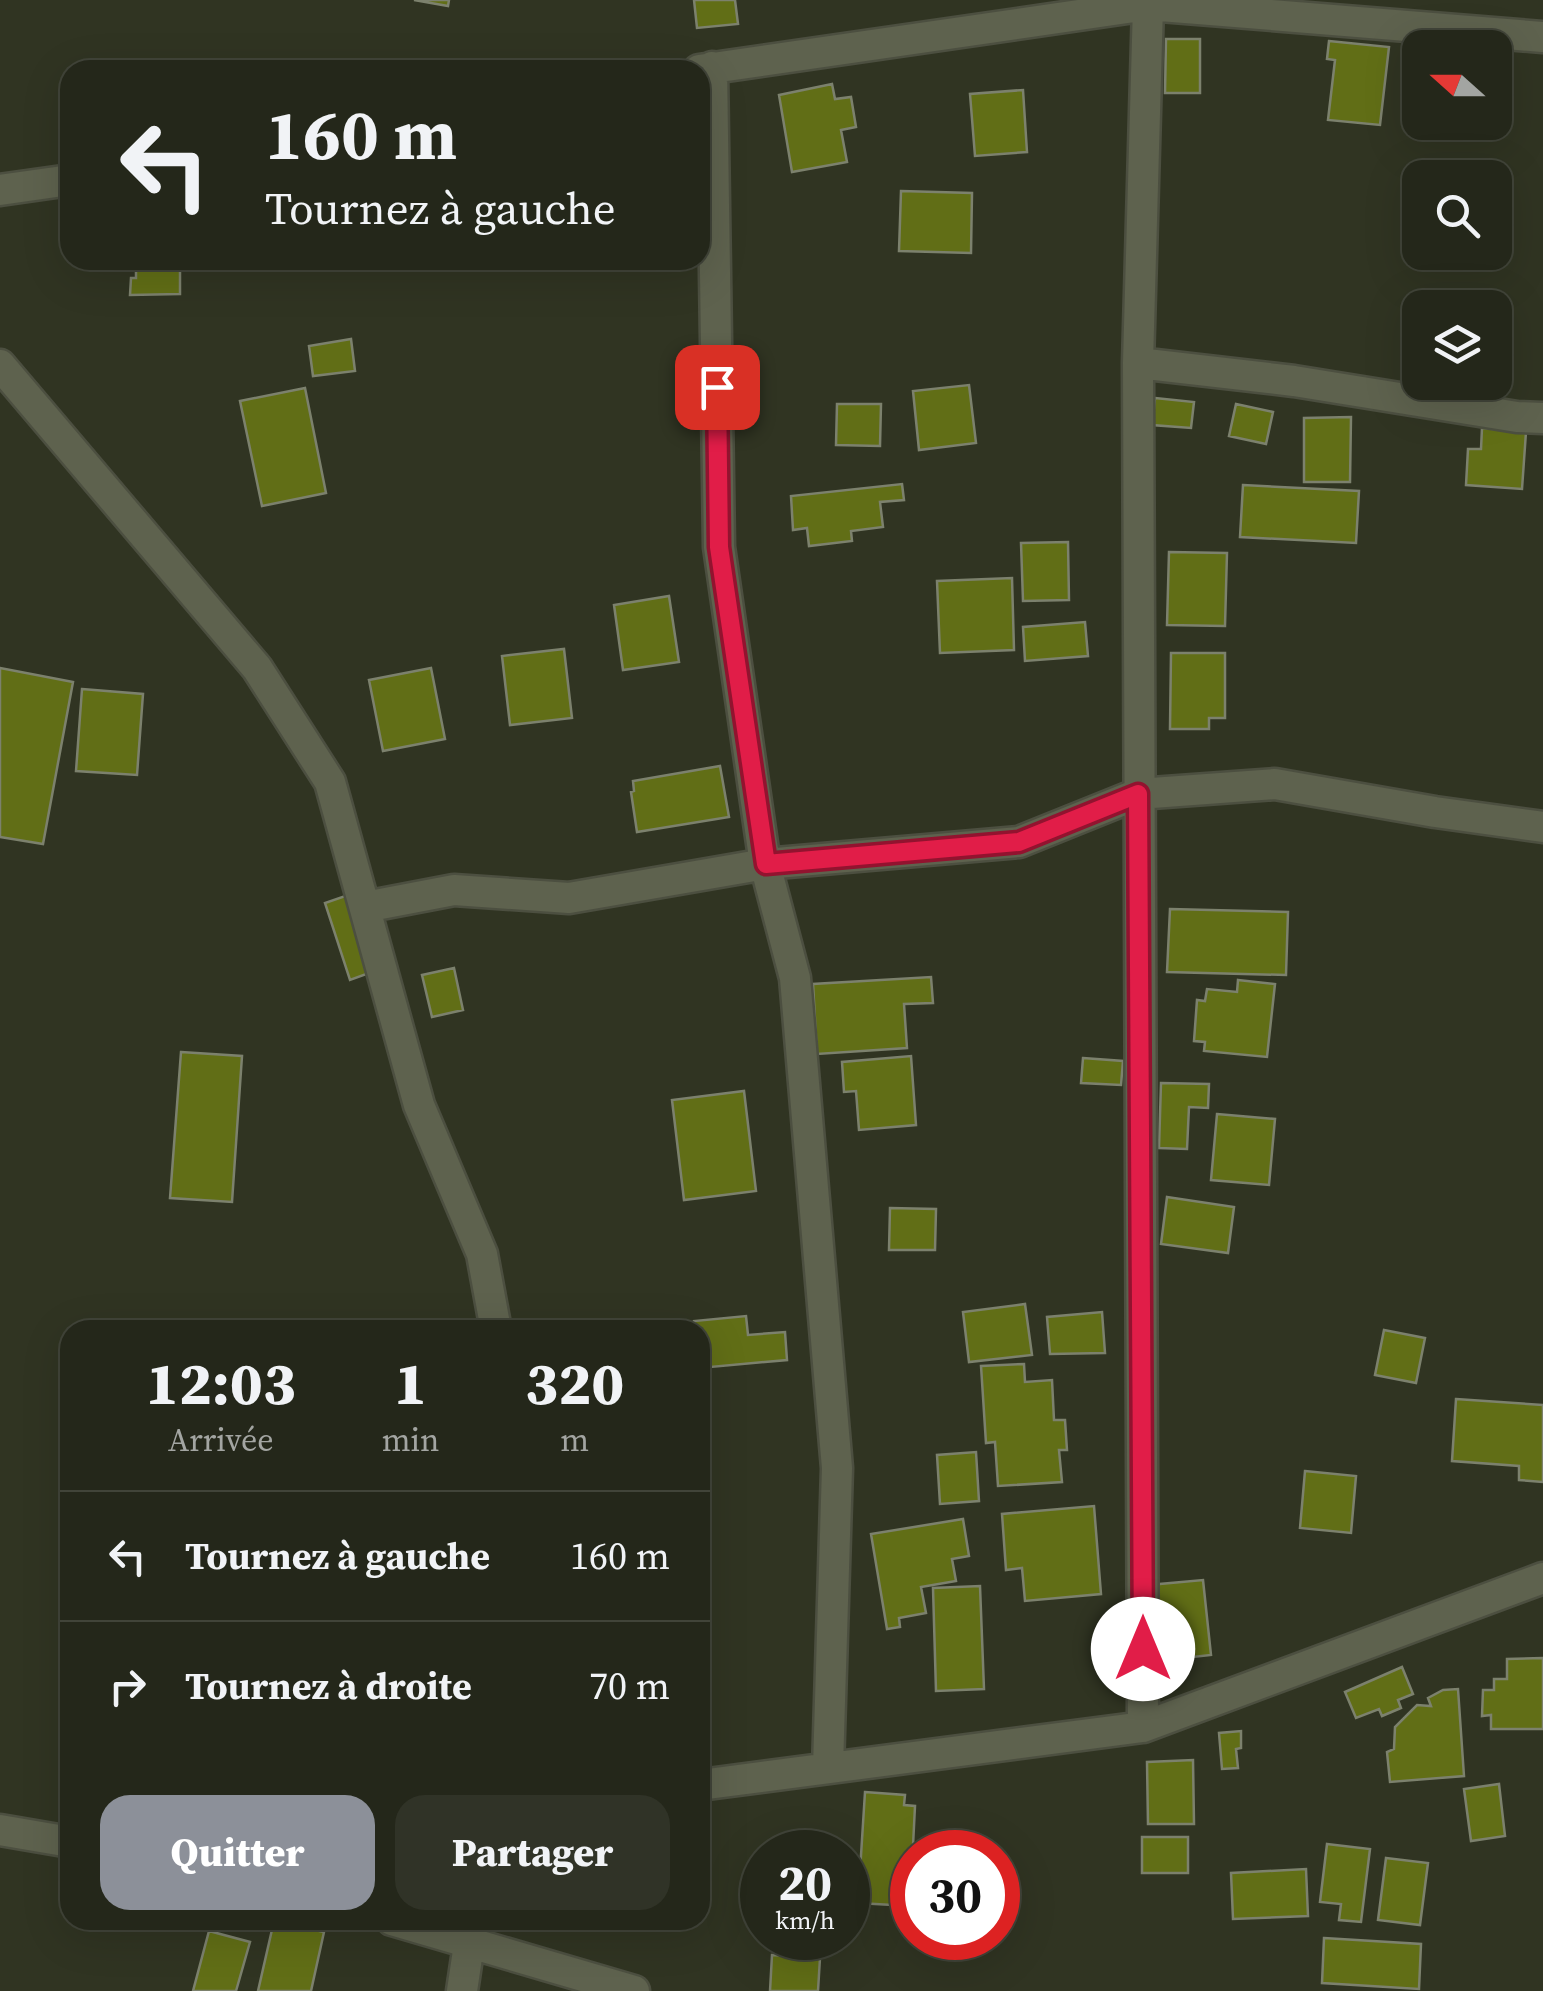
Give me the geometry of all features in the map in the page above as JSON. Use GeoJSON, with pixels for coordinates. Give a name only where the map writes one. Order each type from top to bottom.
{"type":"FeatureCollection","features":[{"type":"Feature","properties":{"kind":"street"},"geometry":{"type":"LineString","coordinates":[[710,68],[1145,3],[1543,37]]}},
{"type":"Feature","properties":{"kind":"street"},"geometry":{"type":"LineString","coordinates":[[1143,1727],[1138,363],[1145,3]]}},
{"type":"Feature","properties":{"kind":"street"},"geometry":{"type":"LineString","coordinates":[[0,190],[60,181]]}},
{"type":"Feature","properties":{"kind":"street"},"geometry":{"type":"LineString","coordinates":[[710,216],[719,547],[766,864],[795,978],[838,1468],[828,1768]]}},
{"type":"Feature","properties":{"kind":"street"},"geometry":{"type":"LineString","coordinates":[[1138,363],[1294,381],[1543,418]]}},
{"type":"Feature","properties":{"kind":"street"},"geometry":{"type":"LineString","coordinates":[[2,376],[256,668],[330,782],[419,1105],[482,1254],[494,1320]]}},
{"type":"Feature","properties":{"kind":"street"},"geometry":{"type":"LineString","coordinates":[[364,907],[454,890],[570,898],[766,864],[1019,842],[1138,794],[1275,784],[1543,827]]}},
{"type":"Feature","properties":{"kind":"street"},"geometry":{"type":"LineString","coordinates":[[710,1784],[1143,1727],[1543,1578]]}},
{"type":"Feature","properties":{"kind":"street"},"geometry":{"type":"LineString","coordinates":[[0,1830],[60,1840]]}},
{"type":"Feature","properties":{"kind":"street"},"geometry":{"type":"LineString","coordinates":[[431,1930],[634,1991]]}},
{"type":"Feature","properties":{"kind":"street"},"geometry":{"type":"LineString","coordinates":[[462,1991],[470,1944]]}},
{"type":"Feature","properties":{"kind":"building"},"geometry":{"type":"Polygon","coordinates":[[[414,0],[449,0],[448,6],[414,0]]]}},
{"type":"Feature","properties":{"kind":"building"},"geometry":{"type":"Polygon","coordinates":[[[694,0],[735,0],[738,24],[697,28],[694,0]]]}},
{"type":"Feature","properties":{"kind":"building"},"geometry":{"type":"Polygon","coordinates":[[[1166,39],[1200,39],[1200,93],[1165,93],[1166,39]]]}},
{"type":"Feature","properties":{"kind":"building"},"geometry":{"type":"Polygon","coordinates":[[[1329,41],[1389,47],[1380,125],[1328,120],[1335,60],[1327,59],[1329,41]]]}},
{"type":"Feature","properties":{"kind":"building"},"geometry":{"type":"Polygon","coordinates":[[[832,84],[835,99],[851,97],[856,127],[841,130],[847,162],[792,172],[779,95],[832,84]]]}},
{"type":"Feature","properties":{"kind":"building"},"geometry":{"type":"Polygon","coordinates":[[[1023,90],[1027,152],[975,156],[970,94],[1023,90]]]}},
{"type":"Feature","properties":{"kind":"building"},"geometry":{"type":"Polygon","coordinates":[[[901,191],[972,193],[971,253],[899,251],[901,191]]]}},
{"type":"Feature","properties":{"kind":"building"},"geometry":{"type":"Polygon","coordinates":[[[136,270],[180,270],[180,294],[130,295],[131,278],[136,278],[136,270]]]}},
{"type":"Feature","properties":{"kind":"building"},"geometry":{"type":"Polygon","coordinates":[[[351,339],[355,371],[313,376],[309,346],[351,339]]]}},
{"type":"Feature","properties":{"kind":"building"},"geometry":{"type":"Polygon","coordinates":[[[969,385],[976,443],[919,450],[913,391],[969,385]]]}},
{"type":"Feature","properties":{"kind":"building"},"geometry":{"type":"Polygon","coordinates":[[[305,388],[326,493],[262,506],[240,401],[305,388]]]}},
{"type":"Feature","properties":{"kind":"building"},"geometry":{"type":"Polygon","coordinates":[[[1155,398],[1194,402],[1191,428],[1152,425],[1155,398]]]}},
{"type":"Feature","properties":{"kind":"building"},"geometry":{"type":"Polygon","coordinates":[[[837,404],[881,404],[880,446],[836,445],[837,404]]]}},
{"type":"Feature","properties":{"kind":"building"},"geometry":{"type":"Polygon","coordinates":[[[1236,404],[1273,412],[1266,444],[1229,436],[1236,404]]]}},
{"type":"Feature","properties":{"kind":"building"},"geometry":{"type":"Polygon","coordinates":[[[1351,417],[1350,482],[1304,482],[1304,418],[1351,417]]]}},
{"type":"Feature","properties":{"kind":"building"},"geometry":{"type":"Polygon","coordinates":[[[1482,428],[1526,432],[1522,489],[1466,485],[1468,449],[1481,449],[1482,428]]]}},
{"type":"Feature","properties":{"kind":"building"},"geometry":{"type":"Polygon","coordinates":[[[902,484],[904,500],[880,502],[883,527],[851,531],[852,541],[809,546],[807,528],[793,530],[791,496],[902,484]]]}},
{"type":"Feature","properties":{"kind":"building"},"geometry":{"type":"Polygon","coordinates":[[[1243,485],[1359,491],[1356,543],[1240,537],[1243,485]]]}},
{"type":"Feature","properties":{"kind":"building"},"geometry":{"type":"Polygon","coordinates":[[[1068,542],[1069,600],[1023,601],[1021,543],[1068,542]]]}},
{"type":"Feature","properties":{"kind":"building"},"geometry":{"type":"Polygon","coordinates":[[[1169,552],[1227,553],[1225,626],[1167,625],[1169,552]]]}},
{"type":"Feature","properties":{"kind":"building"},"geometry":{"type":"Polygon","coordinates":[[[1012,578],[1014,650],[940,653],[937,581],[1012,578]]]}},
{"type":"Feature","properties":{"kind":"building"},"geometry":{"type":"Polygon","coordinates":[[[669,596],[679,662],[623,670],[614,605],[669,596]]]}},
{"type":"Feature","properties":{"kind":"building"},"geometry":{"type":"Polygon","coordinates":[[[1085,622],[1088,656],[1025,661],[1023,627],[1085,622]]]}},
{"type":"Feature","properties":{"kind":"building"},"geometry":{"type":"Polygon","coordinates":[[[564,649],[572,718],[510,725],[502,656],[564,649]]]}},
{"type":"Feature","properties":{"kind":"building"},"geometry":{"type":"Polygon","coordinates":[[[1171,653],[1225,653],[1225,718],[1209,718],[1209,729],[1170,729],[1171,653]]]}},
{"type":"Feature","properties":{"kind":"building"},"geometry":{"type":"Polygon","coordinates":[[[0,668],[73,682],[43,844],[0,837],[0,668]]]}},
{"type":"Feature","properties":{"kind":"building"},"geometry":{"type":"Polygon","coordinates":[[[431,668],[445,739],[383,751],[369,680],[431,668]]]}},
{"type":"Feature","properties":{"kind":"building"},"geometry":{"type":"Polygon","coordinates":[[[82,689],[143,694],[137,775],[76,771],[82,689]]]}},
{"type":"Feature","properties":{"kind":"building"},"geometry":{"type":"Polygon","coordinates":[[[720,766],[729,817],[637,832],[633,781],[720,766]]]}},
{"type":"Feature","properties":{"kind":"building"},"geometry":{"type":"Polygon","coordinates":[[[348,895],[372,972],[350,980],[325,903],[348,895]]]}},
{"type":"Feature","properties":{"kind":"building"},"geometry":{"type":"Polygon","coordinates":[[[1170,909],[1288,912],[1286,975],[1167,972],[1170,909]]]}},
{"type":"Feature","properties":{"kind":"building"},"geometry":{"type":"Polygon","coordinates":[[[454,968],[463,1010],[432,1017],[422,975],[454,968]]]}},
{"type":"Feature","properties":{"kind":"building"},"geometry":{"type":"Polygon","coordinates":[[[931,977],[933,1003],[904,1004],[907,1048],[817,1054],[813,984],[931,977]]]}},
{"type":"Feature","properties":{"kind":"building"},"geometry":{"type":"Polygon","coordinates":[[[1238,980],[1275,984],[1267,1057],[1204,1051],[1205,1042],[1194,1041],[1197,1000],[1205,1001],[1207,989],[1237,992],[1238,980]]]}},
{"type":"Feature","properties":{"kind":"building"},"geometry":{"type":"Polygon","coordinates":[[[181,1052],[242,1056],[232,1202],[170,1198],[181,1052]]]}},
{"type":"Feature","properties":{"kind":"building"},"geometry":{"type":"Polygon","coordinates":[[[911,1056],[916,1125],[859,1130],[856,1091],[844,1092],[842,1062],[911,1056]]]}},
{"type":"Feature","properties":{"kind":"building"},"geometry":{"type":"Polygon","coordinates":[[[1083,1058],[1123,1061],[1121,1085],[1081,1083],[1083,1058]]]}},
{"type":"Feature","properties":{"kind":"building"},"geometry":{"type":"Polygon","coordinates":[[[1161,1083],[1209,1084],[1208,1108],[1189,1107],[1187,1149],[1159,1148],[1161,1083]]]}},
{"type":"Feature","properties":{"kind":"building"},"geometry":{"type":"Polygon","coordinates":[[[744,1091],[756,1191],[684,1200],[672,1100],[744,1091]]]}},
{"type":"Feature","properties":{"kind":"building"},"geometry":{"type":"Polygon","coordinates":[[[1217,1114],[1275,1119],[1269,1185],[1211,1180],[1217,1114]]]}},
{"type":"Feature","properties":{"kind":"building"},"geometry":{"type":"Polygon","coordinates":[[[1167,1197],[1234,1207],[1228,1253],[1161,1244],[1167,1197]]]}},
{"type":"Feature","properties":{"kind":"building"},"geometry":{"type":"Polygon","coordinates":[[[890,1208],[936,1209],[935,1250],[889,1250],[890,1208]]]}},
{"type":"Feature","properties":{"kind":"building"},"geometry":{"type":"Polygon","coordinates":[[[1025,1304],[1032,1355],[969,1362],[963,1312],[1025,1304]]]}},
{"type":"Feature","properties":{"kind":"building"},"geometry":{"type":"Polygon","coordinates":[[[1102,1312],[1105,1353],[1050,1354],[1047,1317],[1102,1312]]]}},
{"type":"Feature","properties":{"kind":"building"},"geometry":{"type":"Polygon","coordinates":[[[746,1316],[748,1335],[785,1332],[787,1360],[710,1367],[710,1320],[704,1320],[746,1316]]]}},
{"type":"Feature","properties":{"kind":"building"},"geometry":{"type":"Polygon","coordinates":[[[1384,1330],[1425,1338],[1416,1383],[1375,1375],[1384,1330]]]}},
{"type":"Feature","properties":{"kind":"building"},"geometry":{"type":"Polygon","coordinates":[[[1024,1364],[1025,1382],[1052,1380],[1054,1420],[1065,1420],[1067,1450],[1059,1450],[1062,1482],[998,1486],[995,1442],[986,1443],[981,1366],[1024,1364]]]}},
{"type":"Feature","properties":{"kind":"building"},"geometry":{"type":"Polygon","coordinates":[[[1456,1399],[1543,1405],[1543,1482],[1519,1480],[1519,1466],[1452,1461],[1456,1399]]]}},
{"type":"Feature","properties":{"kind":"building"},"geometry":{"type":"Polygon","coordinates":[[[976,1452],[979,1501],[940,1504],[937,1455],[976,1452]]]}},
{"type":"Feature","properties":{"kind":"building"},"geometry":{"type":"Polygon","coordinates":[[[1305,1471],[1356,1476],[1351,1533],[1300,1528],[1305,1471]]]}},
{"type":"Feature","properties":{"kind":"building"},"geometry":{"type":"Polygon","coordinates":[[[1094,1506],[1101,1594],[1025,1601],[1022,1568],[1006,1570],[1002,1514],[1094,1506]]]}},
{"type":"Feature","properties":{"kind":"building"},"geometry":{"type":"Polygon","coordinates":[[[963,1519],[969,1556],[952,1559],[956,1581],[921,1587],[926,1613],[899,1618],[900,1627],[887,1629],[871,1534],[963,1519]]]}},
{"type":"Feature","properties":{"kind":"building"},"geometry":{"type":"Polygon","coordinates":[[[1203,1580],[1211,1655],[1156,1661],[1149,1585],[1203,1580]]]}},
{"type":"Feature","properties":{"kind":"building"},"geometry":{"type":"Polygon","coordinates":[[[980,1586],[984,1689],[936,1691],[933,1588],[980,1586]]]}},
{"type":"Feature","properties":{"kind":"building"},"geometry":{"type":"Polygon","coordinates":[[[1543,1658],[1543,1729],[1491,1729],[1491,1715],[1482,1716],[1483,1690],[1494,1690],[1494,1679],[1507,1679],[1507,1659],[1543,1658]]]}},
{"type":"Feature","properties":{"kind":"building"},"geometry":{"type":"Polygon","coordinates":[[[1402,1667],[1413,1694],[1398,1700],[1401,1708],[1382,1716],[1379,1709],[1356,1718],[1345,1692],[1402,1667]]]}},
{"type":"Feature","properties":{"kind":"building"},"geometry":{"type":"Polygon","coordinates":[[[1458,1689],[1464,1776],[1390,1782],[1387,1752],[1394,1749],[1395,1727],[1417,1705],[1431,1706],[1428,1698],[1443,1690],[1458,1689]]]}},
{"type":"Feature","properties":{"kind":"building"},"geometry":{"type":"Polygon","coordinates":[[[1241,1731],[1241,1748],[1236,1749],[1238,1768],[1222,1769],[1219,1733],[1241,1731]]]}},
{"type":"Feature","properties":{"kind":"building"},"geometry":{"type":"Polygon","coordinates":[[[1193,1760],[1194,1824],[1148,1824],[1147,1762],[1193,1760]]]}},
{"type":"Feature","properties":{"kind":"building"},"geometry":{"type":"Polygon","coordinates":[[[1499,1784],[1505,1836],[1471,1841],[1464,1789],[1499,1784]]]}},
{"type":"Feature","properties":{"kind":"building"},"geometry":{"type":"Polygon","coordinates":[[[865,1792],[905,1795],[904,1805],[915,1806],[914,1830],[890,1830],[890,1905],[870,1904],[870,1830],[863,1830],[865,1792]]]}},
{"type":"Feature","properties":{"kind":"building"},"geometry":{"type":"Polygon","coordinates":[[[1142,1837],[1188,1837],[1188,1873],[1142,1873],[1142,1837]]]}},
{"type":"Feature","properties":{"kind":"building"},"geometry":{"type":"Polygon","coordinates":[[[1327,1844],[1370,1849],[1361,1922],[1339,1920],[1341,1904],[1320,1902],[1327,1844]]]}},
{"type":"Feature","properties":{"kind":"building"},"geometry":{"type":"Polygon","coordinates":[[[1386,1858],[1428,1863],[1420,1925],[1378,1920],[1386,1858]]]}},
{"type":"Feature","properties":{"kind":"building"},"geometry":{"type":"Polygon","coordinates":[[[1306,1869],[1308,1916],[1233,1919],[1231,1873],[1306,1869]]]}},
{"type":"Feature","properties":{"kind":"building"},"geometry":{"type":"Polygon","coordinates":[[[272,1930],[324,1932],[311,1991],[258,1991],[272,1930]]]}},
{"type":"Feature","properties":{"kind":"building"},"geometry":{"type":"Polygon","coordinates":[[[209,1931],[250,1942],[236,1991],[193,1991],[209,1931]]]}},
{"type":"Feature","properties":{"kind":"building"},"geometry":{"type":"Polygon","coordinates":[[[1324,1938],[1421,1944],[1419,1989],[1322,1983],[1324,1938]]]}},
{"type":"Feature","properties":{"kind":"building"},"geometry":{"type":"Polygon","coordinates":[[[772,1960],[820,1960],[818,1991],[770,1991],[772,1960]]]}},
{"type":"Feature","properties":{"kind":"route"},"geometry":{"type":"LineString","coordinates":[[717,387],[719,547],[766,864],[1019,842],[1138,794],[1143,1649]]}}]}
